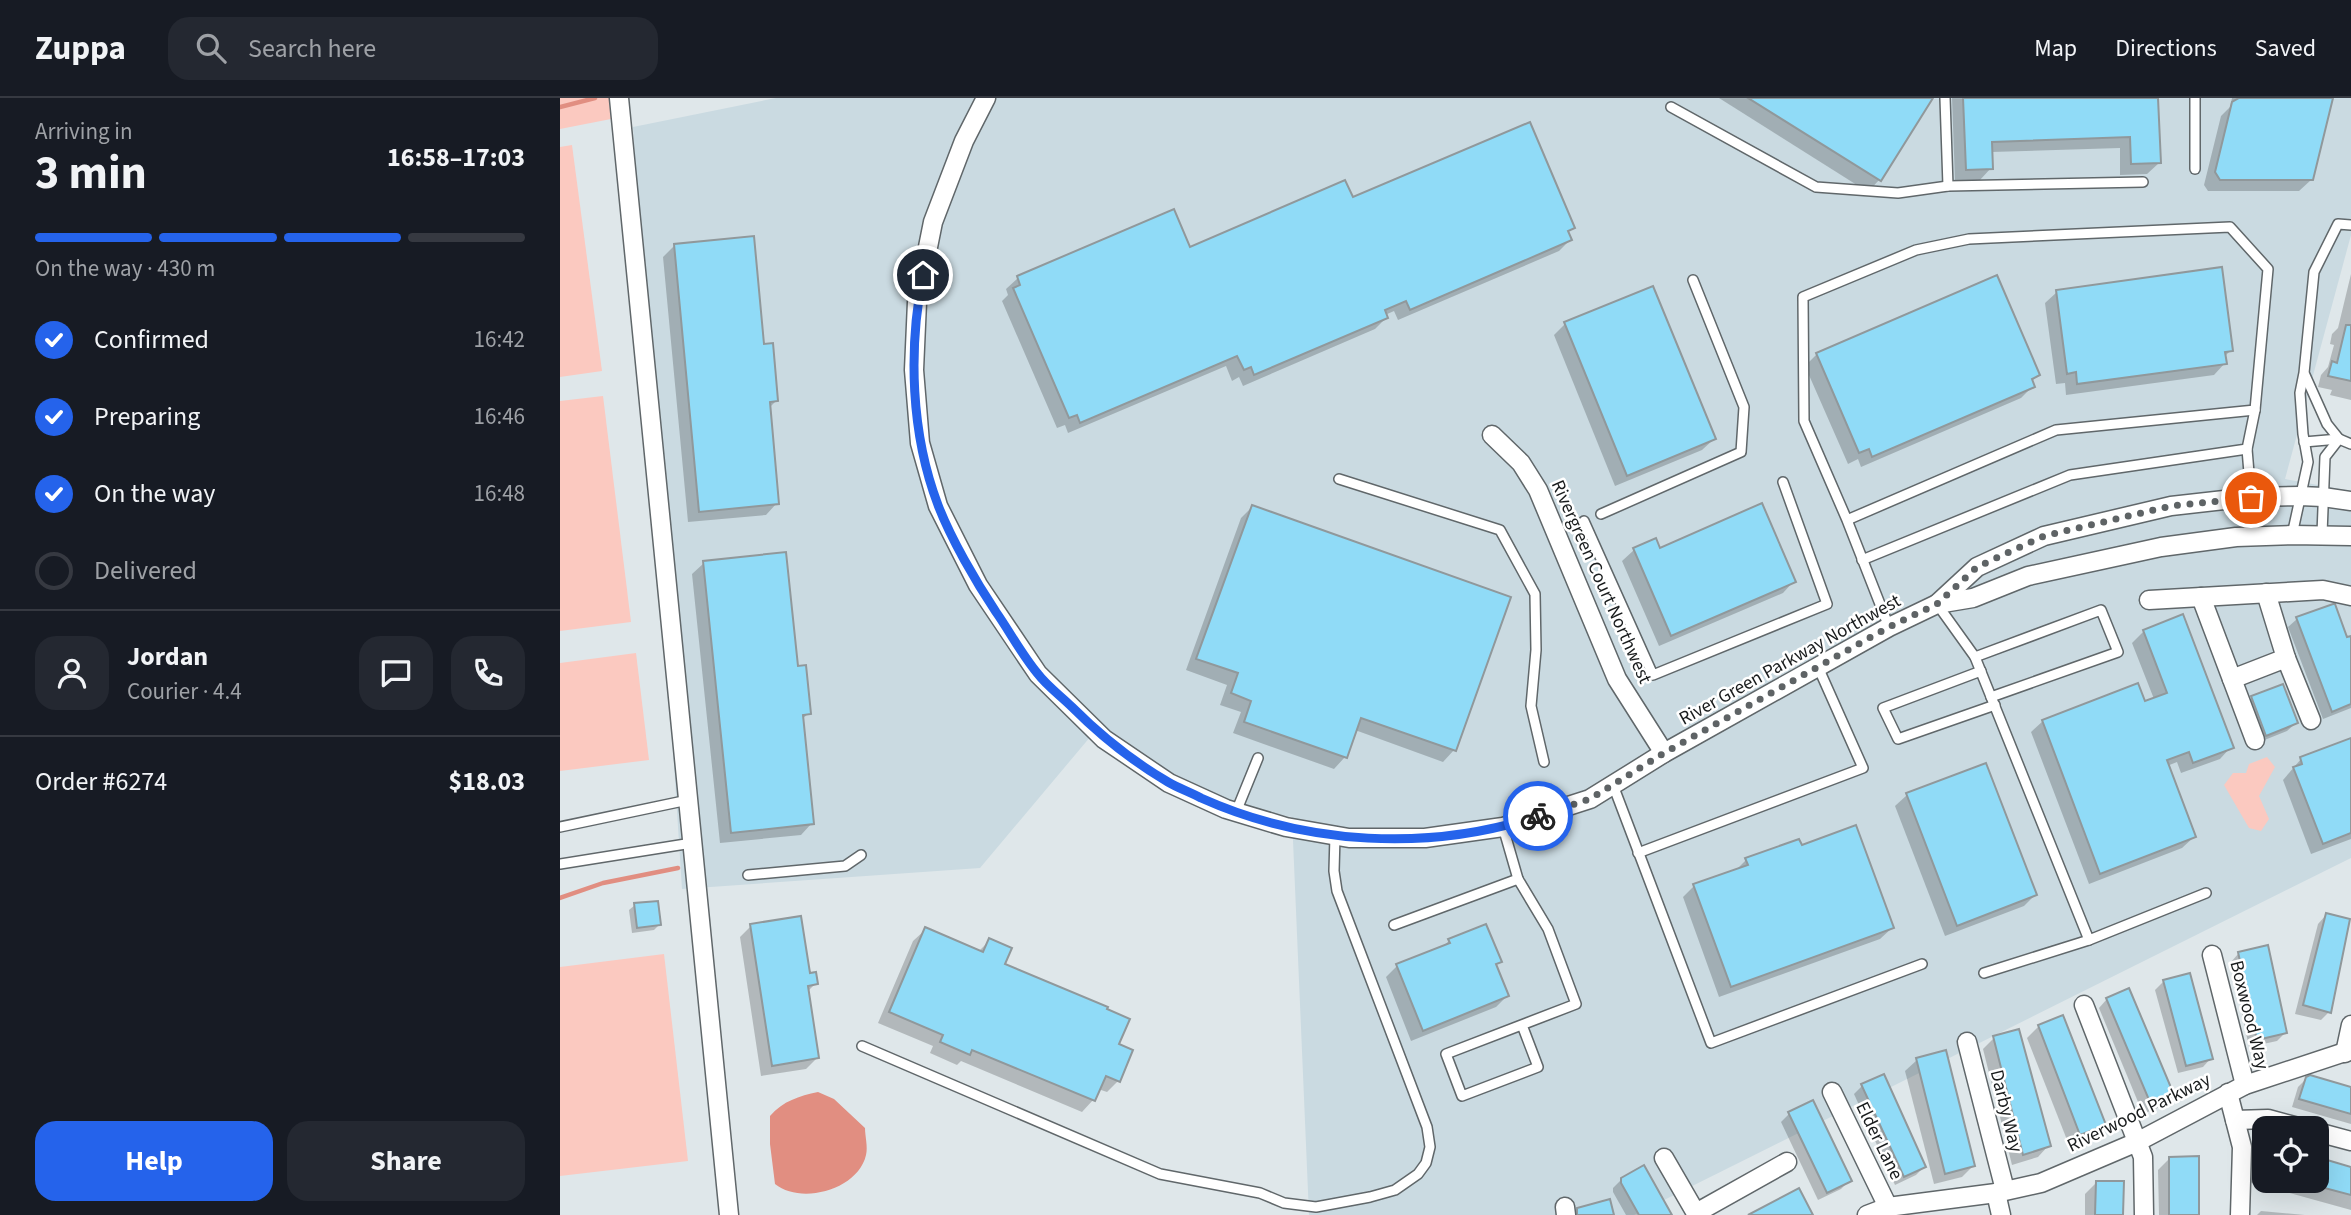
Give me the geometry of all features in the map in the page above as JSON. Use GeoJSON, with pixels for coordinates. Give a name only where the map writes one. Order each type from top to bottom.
{"type":"FeatureCollection","features":[{"type":"Feature","properties":{"kind":"street"},"geometry":{"type":"LineString","coordinates":[[619,98],[729,1215]]}},
{"type":"Feature","properties":{"kind":"street"},"geometry":{"type":"LineString","coordinates":[[964,142],[972,98]]}},
{"type":"Feature","properties":{"kind":"street"},"geometry":{"type":"LineString","coordinates":[[964,142],[986,98]]}},
{"type":"Feature","properties":{"kind":"street","name":"River Green Parkway Northwest"},"geometry":{"type":"LineString","coordinates":[[964,142],[933,222],[917,302],[914,370],[920,443],[938,506],[978,585],[1038,674],[1109,742],[1169,783],[1236,812],[1286,827],[1349,838],[1425,838],[1503,827],[1590,799],[1664,753],[1889,627],[1937,604],[1973,598],[2028,576],[2161,547],[2236,537],[2322,534],[2351,536]]}},
{"type":"Feature","properties":{"kind":"street","name":"Rivergreen Court Northwest"},"geometry":{"type":"LineString","coordinates":[[1492,435],[1521,463],[1538,490],[1617,679],[1664,753]]}},
{"type":"Feature","properties":{"kind":"street","name":"River Green Parkway Northwest"},"geometry":{"type":"LineString","coordinates":[[1937,604],[1977,567],[2044,536],[2171,506],[2300,496],[2323,496],[2351,501]]}},
{"type":"Feature","properties":{"kind":"street"},"geometry":{"type":"LineString","coordinates":[[2149,600],[2323,590],[2351,596]]}},
{"type":"Feature","properties":{"kind":"street"},"geometry":{"type":"LineString","coordinates":[[2266,593],[2286,658],[2311,720]]}},
{"type":"Feature","properties":{"kind":"street"},"geometry":{"type":"LineString","coordinates":[[2201,597],[2255,740]]}},
{"type":"Feature","properties":{"kind":"street"},"geometry":{"type":"LineString","coordinates":[[2232,680],[2286,658]]}},
{"type":"Feature","properties":{"kind":"street","name":"Boxwood Way"},"geometry":{"type":"LineString","coordinates":[[2212,955],[2245,1085]]}},
{"type":"Feature","properties":{"kind":"street"},"geometry":{"type":"LineString","coordinates":[[2084,1005],[2143,1157],[2144,1215]]}},
{"type":"Feature","properties":{"kind":"street"},"geometry":{"type":"LineString","coordinates":[[2349,1054],[2351,1025]]}},
{"type":"Feature","properties":{"kind":"street","name":"Darby Way"},"geometry":{"type":"LineString","coordinates":[[1967,1042],[2000,1191],[2001,1215]]}},
{"type":"Feature","properties":{"kind":"street","name":"Riverwood Parkway"},"geometry":{"type":"LineString","coordinates":[[1867,1215],[1888,1207],[2041,1183],[2137,1142],[2245,1085],[2349,1054]]}},
{"type":"Feature","properties":{"kind":"street","name":"Elder Lane"},"geometry":{"type":"LineString","coordinates":[[1832,1092],[1888,1207]]}},
{"type":"Feature","properties":{"kind":"street"},"geometry":{"type":"LineString","coordinates":[[2228,1093],[2242,1147],[2239,1215]]}},
{"type":"Feature","properties":{"kind":"street"},"geometry":{"type":"LineString","coordinates":[[2235,1120],[2252,1119]]}},
{"type":"Feature","properties":{"kind":"street"},"geometry":{"type":"LineString","coordinates":[[2329,1135],[2351,1141]]}},
{"type":"Feature","properties":{"kind":"street"},"geometry":{"type":"LineString","coordinates":[[1664,1158],[1696,1214],[1787,1162]]}},
{"type":"Feature","properties":{"kind":"lane"},"geometry":{"type":"LineString","coordinates":[[1945,98],[1948,186]]}},
{"type":"Feature","properties":{"kind":"lane"},"geometry":{"type":"LineString","coordinates":[[2195,169],[2196,98]]}},
{"type":"Feature","properties":{"kind":"lane"},"geometry":{"type":"LineString","coordinates":[[1671,107],[1816,187],[1898,193],[1948,186],[2143,182]]}},
{"type":"Feature","properties":{"kind":"lane"},"geometry":{"type":"LineString","coordinates":[[2292,535],[2308,462],[2300,393],[2314,272],[2337,224],[2351,225]]}},
{"type":"Feature","properties":{"kind":"lane"},"geometry":{"type":"LineString","coordinates":[[1889,627],[1804,421],[1802,297],[1916,250],[1969,239],[2230,227],[2268,270],[2255,410],[2247,449],[2251,498]]}},
{"type":"Feature","properties":{"kind":"lane"},"geometry":{"type":"LineString","coordinates":[[1601,514],[1741,452],[1744,407],[1693,280]]}},
{"type":"Feature","properties":{"kind":"lane"},"geometry":{"type":"LineString","coordinates":[[2304,373],[2327,424],[2339,439]]}},
{"type":"Feature","properties":{"kind":"lane"},"geometry":{"type":"LineString","coordinates":[[1847,520],[2056,430],[2255,410]]}},
{"type":"Feature","properties":{"kind":"lane"},"geometry":{"type":"LineString","coordinates":[[2322,534],[2325,457],[2339,439]]}},
{"type":"Feature","properties":{"kind":"lane"},"geometry":{"type":"LineString","coordinates":[[2304,442],[2339,439],[2351,444]]}},
{"type":"Feature","properties":{"kind":"lane"},"geometry":{"type":"LineString","coordinates":[[1862,560],[2070,475],[2247,449]]}},
{"type":"Feature","properties":{"kind":"lane"},"geometry":{"type":"LineString","coordinates":[[1339,479],[1500,530],[1535,594],[1536,650],[1531,706],[1544,762]]}},
{"type":"Feature","properties":{"kind":"lane"},"geometry":{"type":"LineString","coordinates":[[1584,521],[1653,676],[1827,604],[1783,482]]}},
{"type":"Feature","properties":{"kind":"lane"},"geometry":{"type":"LineString","coordinates":[[1937,604],[1975,657],[2089,940]]}},
{"type":"Feature","properties":{"kind":"lane"},"geometry":{"type":"LineString","coordinates":[[1975,657],[2101,610],[2118,652],[1898,739],[1883,708],[1981,671]]}},
{"type":"Feature","properties":{"kind":"lane"},"geometry":{"type":"LineString","coordinates":[[1638,853],[1863,768],[1818,667]]}},
{"type":"Feature","properties":{"kind":"lane"},"geometry":{"type":"LineString","coordinates":[[1236,812],[1258,758]]}},
{"type":"Feature","properties":{"kind":"lane"},"geometry":{"type":"LineString","coordinates":[[1612,785],[1711,1043],[1922,964]]}},
{"type":"Feature","properties":{"kind":"lane"},"geometry":{"type":"LineString","coordinates":[[560,827],[688,800]]}},
{"type":"Feature","properties":{"kind":"lane"},"geometry":{"type":"LineString","coordinates":[[1503,827],[1518,879],[1548,929],[1576,1004],[1446,1054],[1462,1096],[1538,1067],[1522,1025]]}},
{"type":"Feature","properties":{"kind":"lane"},"geometry":{"type":"LineString","coordinates":[[862,1046],[1160,1174],[1226,1185],[1260,1193],[1284,1203],[1316,1207],[1395,1190],[1418,1174],[1426,1163],[1430,1147],[1427,1127],[1350,931],[1337,891],[1334,871],[1335,836]]}},
{"type":"Feature","properties":{"kind":"lane"},"geometry":{"type":"LineString","coordinates":[[560,864],[692,844]]}},
{"type":"Feature","properties":{"kind":"lane"},"geometry":{"type":"LineString","coordinates":[[748,875],[845,866],[861,855]]}},
{"type":"Feature","properties":{"kind":"lane"},"geometry":{"type":"LineString","coordinates":[[1394,925],[1518,879]]}},
{"type":"Feature","properties":{"kind":"lane"},"geometry":{"type":"LineString","coordinates":[[1984,973],[2089,940],[2206,893]]}},
{"type":"Feature","properties":{"kind":"shaded area"},"geometry":{"type":"Polygon","coordinates":[[[560,98],[609,98],[611,119],[560,129],[560,98]]]}},
{"type":"Feature","properties":{"kind":"shaded area"},"geometry":{"type":"Polygon","coordinates":[[[776,98],[2351,98],[2351,235],[2285,479],[2351,491],[2351,858],[1634,1215],[1309,1215],[1292,817],[1226,804],[1164,787],[1096,730],[980,868],[682,889],[633,127],[776,98]]]}},
{"type":"Feature","properties":{"kind":"shaded area"},"geometry":{"type":"Polygon","coordinates":[[[572,145],[602,371],[560,377],[560,147],[572,145]]]}},
{"type":"Feature","properties":{"kind":"shaded area"},"geometry":{"type":"Polygon","coordinates":[[[603,396],[631,622],[560,631],[560,401],[603,396]]]}},
{"type":"Feature","properties":{"kind":"shaded area"},"geometry":{"type":"Polygon","coordinates":[[[636,653],[649,760],[560,771],[560,663],[636,653]]]}},
{"type":"Feature","properties":{"kind":"shaded area"},"geometry":{"type":"Polygon","coordinates":[[[2267,757],[2275,767],[2259,796],[2269,819],[2261,831],[2249,828],[2224,785],[2233,773],[2246,773],[2249,764],[2267,757]]]}},
{"type":"Feature","properties":{"kind":"shaded area"},"geometry":{"type":"Polygon","coordinates":[[[664,954],[688,1161],[560,1176],[560,967],[664,954]]]}},
{"type":"Feature","properties":{"kind":"shaded area"},"geometry":{"type":"Polygon","coordinates":[[[818,1092],[834,1099],[865,1128],[866,1155],[861,1167],[841,1185],[813,1193],[786,1190],[775,1184],[770,1116],[780,1106],[792,1100],[818,1092]]]}},
{"type":"Feature","properties":{"kind":"building"},"geometry":{"type":"Polygon","coordinates":[[[1748,98],[1933,98],[1881,181],[1748,98]]]}},
{"type":"Feature","properties":{"kind":"building"},"geometry":{"type":"Polygon","coordinates":[[[1963,98],[2158,98],[2161,163],[2131,164],[2130,137],[1992,142],[1993,169],[1966,170],[1963,98]]]}},
{"type":"Feature","properties":{"kind":"building"},"geometry":{"type":"Polygon","coordinates":[[[2239,98],[2333,98],[2313,180],[2220,180],[2215,172],[2232,102],[2239,98]]]}},
{"type":"Feature","properties":{"kind":"building"},"geometry":{"type":"Polygon","coordinates":[[[1530,122],[1575,228],[1568,231],[1572,240],[1410,310],[1406,301],[1385,310],[1388,318],[1254,375],[1251,367],[1244,370],[1237,356],[1080,423],[1077,415],[1069,418],[1013,288],[1020,285],[1017,276],[1174,209],[1190,247],[1345,180],[1353,197],[1530,122]]]}},
{"type":"Feature","properties":{"kind":"building"},"geometry":{"type":"Polygon","coordinates":[[[754,236],[764,344],[773,343],[778,401],[770,402],[779,504],[699,512],[674,244],[754,236]]]}},
{"type":"Feature","properties":{"kind":"building"},"geometry":{"type":"Polygon","coordinates":[[[2222,267],[2233,351],[2225,352],[2227,364],[2077,384],[2076,372],[2067,374],[2056,290],[2222,267]]]}},
{"type":"Feature","properties":{"kind":"building"},"geometry":{"type":"Polygon","coordinates":[[[1997,275],[2040,375],[2032,379],[2035,387],[1872,457],[1869,449],[1859,453],[1816,353],[1997,275]]]}},
{"type":"Feature","properties":{"kind":"building"},"geometry":{"type":"Polygon","coordinates":[[[1653,286],[1716,439],[1627,476],[1564,322],[1653,286]]]}},
{"type":"Feature","properties":{"kind":"building"},"geometry":{"type":"Polygon","coordinates":[[[2346,325],[2351,325],[2351,381],[2328,376],[2332,361],[2337,363],[2346,325]]]}},
{"type":"Feature","properties":{"kind":"building"},"geometry":{"type":"Polygon","coordinates":[[[1762,503],[1796,582],[1671,636],[1633,548],[1656,538],[1660,548],[1762,503]]]}},
{"type":"Feature","properties":{"kind":"building"},"geometry":{"type":"Polygon","coordinates":[[[1252,505],[1511,597],[1456,751],[1361,718],[1347,758],[1244,722],[1251,701],[1231,693],[1238,673],[1196,659],[1252,505]]]}},
{"type":"Feature","properties":{"kind":"building"},"geometry":{"type":"Polygon","coordinates":[[[786,552],[798,666],[806,665],[811,714],[803,715],[814,824],[731,833],[703,561],[786,552]]]}},
{"type":"Feature","properties":{"kind":"building"},"geometry":{"type":"Polygon","coordinates":[[[2333,604],[2347,637],[2351,636],[2351,704],[2332,712],[2296,617],[2333,604]]]}},
{"type":"Feature","properties":{"kind":"building"},"geometry":{"type":"Polygon","coordinates":[[[2183,614],[2234,748],[2193,763],[2189,752],[2167,760],[2196,837],[2100,874],[2042,720],[2138,683],[2145,701],[2167,693],[2143,630],[2183,614]]]}},
{"type":"Feature","properties":{"kind":"building"},"geometry":{"type":"Polygon","coordinates":[[[2283,684],[2298,723],[2266,736],[2251,696],[2283,684]]]}},
{"type":"Feature","properties":{"kind":"building"},"geometry":{"type":"Polygon","coordinates":[[[2351,738],[2351,833],[2323,844],[2293,767],[2302,764],[2300,757],[2351,738]]]}},
{"type":"Feature","properties":{"kind":"building"},"geometry":{"type":"Polygon","coordinates":[[[1986,763],[2037,895],[1957,926],[1906,793],[1986,763]]]}},
{"type":"Feature","properties":{"kind":"building"},"geometry":{"type":"Polygon","coordinates":[[[1856,825],[1894,928],[1731,987],[1693,884],[1748,865],[1745,858],[1799,839],[1802,845],[1856,825]]]}},
{"type":"Feature","properties":{"kind":"building"},"geometry":{"type":"Polygon","coordinates":[[[658,901],[661,925],[637,928],[634,903],[658,901]]]}},
{"type":"Feature","properties":{"kind":"building"},"geometry":{"type":"Polygon","coordinates":[[[2326,913],[2350,919],[2331,1013],[2303,1005],[2326,913]]]}},
{"type":"Feature","properties":{"kind":"building"},"geometry":{"type":"Polygon","coordinates":[[[801,916],[810,973],[816,972],[818,984],[808,986],[819,1058],[772,1066],[750,924],[801,916]]]}},
{"type":"Feature","properties":{"kind":"building"},"geometry":{"type":"Polygon","coordinates":[[[1486,924],[1502,962],[1496,964],[1509,996],[1423,1031],[1396,964],[1450,943],[1448,939],[1486,924]]]}},
{"type":"Feature","properties":{"kind":"building"},"geometry":{"type":"Polygon","coordinates":[[[925,927],[983,952],[989,938],[1012,948],[1005,964],[1108,1007],[1107,1009],[1130,1019],[1119,1044],[1133,1050],[1120,1082],[1106,1076],[1095,1101],[972,1050],[970,1055],[940,1042],[943,1035],[889,1012],[925,927]]]}},
{"type":"Feature","properties":{"kind":"building"},"geometry":{"type":"Polygon","coordinates":[[[2268,945],[2287,1033],[2257,1040],[2238,952],[2268,945]]]}},
{"type":"Feature","properties":{"kind":"building"},"geometry":{"type":"Polygon","coordinates":[[[2190,973],[2213,1059],[2186,1066],[2163,980],[2190,973]]]}},
{"type":"Feature","properties":{"kind":"building"},"geometry":{"type":"Polygon","coordinates":[[[2129,988],[2175,1097],[2152,1107],[2106,998],[2129,988]]]}},
{"type":"Feature","properties":{"kind":"building"},"geometry":{"type":"Polygon","coordinates":[[[2063,1015],[2106,1125],[2080,1135],[2038,1025],[2063,1015]]]}},
{"type":"Feature","properties":{"kind":"building"},"geometry":{"type":"Polygon","coordinates":[[[2019,1029],[2051,1146],[2023,1155],[1993,1036],[2019,1029]]]}},
{"type":"Feature","properties":{"kind":"building"},"geometry":{"type":"Polygon","coordinates":[[[1946,1050],[1975,1166],[1945,1174],[1916,1058],[1946,1050]]]}},
{"type":"Feature","properties":{"kind":"building"},"geometry":{"type":"Polygon","coordinates":[[[1884,1074],[1926,1167],[1904,1177],[1861,1084],[1884,1074]]]}},
{"type":"Feature","properties":{"kind":"building"},"geometry":{"type":"Polygon","coordinates":[[[2310,1075],[2351,1087],[2351,1114],[2299,1099],[2306,1077],[2310,1075]]]}},
{"type":"Feature","properties":{"kind":"building"},"geometry":{"type":"Polygon","coordinates":[[[1813,1100],[1852,1181],[1827,1193],[1788,1112],[1813,1100]]]}},
{"type":"Feature","properties":{"kind":"building"},"geometry":{"type":"Polygon","coordinates":[[[2199,1156],[2199,1215],[2169,1215],[2169,1157],[2199,1156]]]}},
{"type":"Feature","properties":{"kind":"building"},"geometry":{"type":"Polygon","coordinates":[[[2329,1161],[2351,1167],[2351,1195],[2329,1189],[2329,1161]]]}},
{"type":"Feature","properties":{"kind":"building"},"geometry":{"type":"Polygon","coordinates":[[[1644,1165],[1672,1215],[1639,1215],[1621,1183],[1621,1178],[1644,1165]]]}},
{"type":"Feature","properties":{"kind":"building"},"geometry":{"type":"Polygon","coordinates":[[[2096,1181],[2124,1181],[2123,1215],[2095,1215],[2096,1181]]]}},
{"type":"Feature","properties":{"kind":"building"},"geometry":{"type":"Polygon","coordinates":[[[1799,1188],[1813,1215],[1748,1215],[1799,1188]]]}},
{"type":"Feature","properties":{"kind":"building"},"geometry":{"type":"Polygon","coordinates":[[[1610,1199],[1614,1215],[1577,1215],[1577,1208],[1610,1199]]]}},
{"type":"Feature","properties":{"kind":"waterway"},"geometry":{"type":"LineString","coordinates":[[560,107],[595,98]]}},
{"type":"Feature","properties":{"kind":"waterway"},"geometry":{"type":"LineString","coordinates":[[560,898],[603,883],[678,868]]}},
{"type":"Feature","properties":{"kind":"way so far"},"geometry":{"type":"LineString","coordinates":[[1538,816],[1590,799],[1664,753],[1889,627],[1937,604],[1977,567],[2044,536],[2171,506],[2251,498]]}},
{"type":"Feature","properties":{"kind":"route"},"geometry":{"type":"LineString","coordinates":[[923,275],[917,302],[914,370],[920,443],[938,506],[978,585],[1038,674],[1104,738],[1169,783],[1226,809],[1286,827],[1349,838],[1425,838],[1503,827],[1538,816]]}}]}
